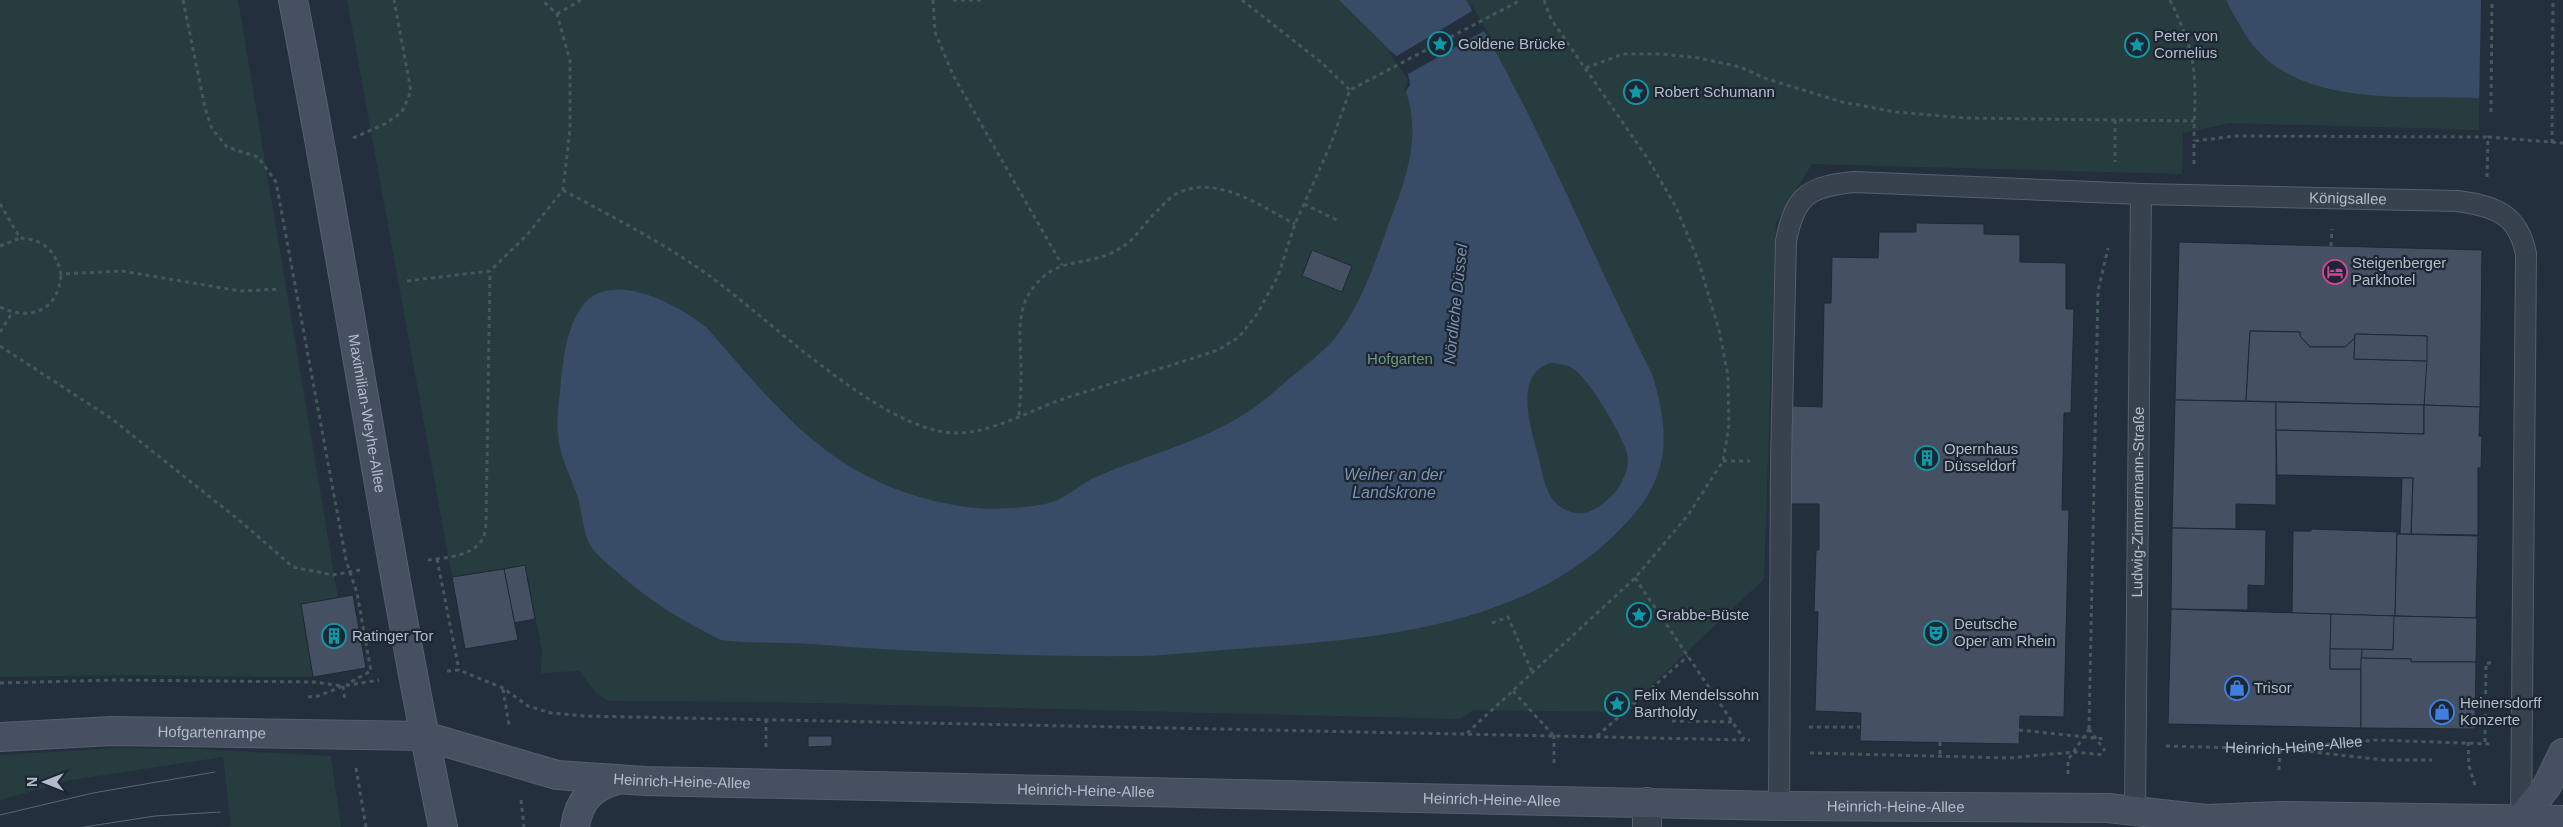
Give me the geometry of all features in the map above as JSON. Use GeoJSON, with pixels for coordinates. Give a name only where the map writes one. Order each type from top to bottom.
{"type":"FeatureCollection","features":[{"type":"Feature","properties":{"kind":"main road","name":"Maximilian-Weyhe-Allee"},"geometry":{"type":"LineString","coordinates":[[293,0],[322,149],[392,565],[443,827]]}},
{"type":"Feature","properties":{"kind":"main road","name":"Hofgartenrampe"},"geometry":{"type":"LineString","coordinates":[[0,737],[112,731],[424,736]]}},
{"type":"Feature","properties":{"kind":"main road","name":"Heinrich-Heine-Allee"},"geometry":{"type":"LineString","coordinates":[[424,736],[557,776],[617,780],[1647,815],[1778,806],[2108,808],[2206,819],[2280,816],[2563,820]]}},
{"type":"Feature","properties":{"kind":"main road"},"geometry":{"type":"LineString","coordinates":[[2521,819],[2547,786],[2563,753]]}},
{"type":"Feature","properties":{"kind":"main road"},"geometry":{"type":"LineString","coordinates":[[575,827],[580,805],[586,797],[602,784],[617,780]]}},
{"type":"Feature","properties":{"kind":"lane","name":"Königsallee"},"geometry":{"type":"LineString","coordinates":[[1778,806],[1785,261],[1790,223],[1801,201],[1815,188],[1855,182],[2141,194],[2457,201],[2487,205],[2506,216],[2520,231],[2526,254],[2521,819]]}},
{"type":"Feature","properties":{"kind":"lane","name":"Ludwig-Zimmermann-Straße"},"geometry":{"type":"LineString","coordinates":[[2135,811],[2141,194]]}},
{"type":"Feature","properties":{"kind":"path"},"geometry":{"type":"LineString","coordinates":[[183,0],[205,108],[212,129],[227,147],[258,157],[276,182],[350,572],[357,593],[371,671],[343,686],[318,696]]}},
{"type":"Feature","properties":{"kind":"path"},"geometry":{"type":"LineString","coordinates":[[322,149],[385,124],[402,112],[411,91],[394,0]]}},
{"type":"Feature","properties":{"kind":"path"},"geometry":{"type":"LineString","coordinates":[[407,281],[490,271],[527,235],[563,190],[570,129],[570,61],[557,14],[542,0]]}},
{"type":"Feature","properties":{"kind":"path"},"geometry":{"type":"LineString","coordinates":[[557,14],[581,0]]}},
{"type":"Feature","properties":{"kind":"path"},"geometry":{"type":"LineString","coordinates":[[933,0],[935,32],[953,74],[1062,265]]}},
{"type":"Feature","properties":{"kind":"path"},"geometry":{"type":"LineString","coordinates":[[953,0],[984,0]]}},
{"type":"Feature","properties":{"kind":"path"},"geometry":{"type":"LineString","coordinates":[[1242,0],[1322,63],[1350,90]]}},
{"type":"Feature","properties":{"kind":"path"},"geometry":{"type":"LineString","coordinates":[[563,190],[629,226],[695,266],[837,376],[906,421],[932,431],[975,432],[1019,415],[1218,350],[1239,337],[1257,314],[1278,276],[1295,224],[1330,146],[1350,90],[1521,0]]}},
{"type":"Feature","properties":{"kind":"path"},"geometry":{"type":"LineString","coordinates":[[1466,734],[1635,578],[1688,515],[1723,461],[1729,425],[1728,376],[1719,330],[1698,260],[1676,207],[1648,159],[1551,19],[1544,0]]}},
{"type":"Feature","properties":{"kind":"path"},"geometry":{"type":"LineString","coordinates":[[2170,0],[2192,57],[2194,76],[2192,194]]}},
{"type":"Feature","properties":{"kind":"path"},"geometry":{"type":"LineString","coordinates":[[2491,112],[2492,0]]}},
{"type":"Feature","properties":{"kind":"path"},"geometry":{"type":"LineString","coordinates":[[2552,144],[2553,0]]}},
{"type":"Feature","properties":{"kind":"path"},"geometry":{"type":"LineString","coordinates":[[1586,68],[1623,54],[1671,55],[1699,58],[1740,67],[1768,79],[1842,102],[1896,112],[1966,118],[2194,121]]}},
{"type":"Feature","properties":{"kind":"path"},"geometry":{"type":"LineString","coordinates":[[2115,120],[2115,193]]}},
{"type":"Feature","properties":{"kind":"path"},"geometry":{"type":"LineString","coordinates":[[2194,141],[2234,136],[2488,137],[2552,144],[2563,143]]}},
{"type":"Feature","properties":{"kind":"path"},"geometry":{"type":"LineString","coordinates":[[2487,205],[2488,137]]}},
{"type":"Feature","properties":{"kind":"path"},"geometry":{"type":"LineString","coordinates":[[1019,415],[1022,377],[1019,342],[1022,312],[1030,293],[1044,277],[1062,265],[1096,259],[1120,249],[1157,210],[1176,194],[1201,186],[1234,192],[1295,224]]}},
{"type":"Feature","properties":{"kind":"path"},"geometry":{"type":"LineString","coordinates":[[0,204],[20,238]]}},
{"type":"Feature","properties":{"kind":"path"},"geometry":{"type":"LineString","coordinates":[[1304,204],[1339,221]]}},
{"type":"Feature","properties":{"kind":"path"},"geometry":{"type":"LineString","coordinates":[[0,246],[20,238],[32,238],[53,251],[61,274],[60,286],[55,297],[47,306],[25,315],[12,313],[0,308]]}},
{"type":"Feature","properties":{"kind":"path"},"geometry":{"type":"LineString","coordinates":[[2068,772],[2068,760],[2089,728],[2098,291],[2108,240]]}},
{"type":"Feature","properties":{"kind":"path"},"geometry":{"type":"LineString","coordinates":[[61,274],[122,271],[240,291],[280,289]]}},
{"type":"Feature","properties":{"kind":"path"},"geometry":{"type":"LineString","coordinates":[[392,565],[463,554],[483,539],[486,524],[490,271]]}},
{"type":"Feature","properties":{"kind":"path"},"geometry":{"type":"LineString","coordinates":[[0,332],[12,313]]}},
{"type":"Feature","properties":{"kind":"path"},"geometry":{"type":"LineString","coordinates":[[0,346],[112,419],[240,521],[293,567],[333,575],[350,572]]}},
{"type":"Feature","properties":{"kind":"path"},"geometry":{"type":"LineString","coordinates":[[437,559],[459,670]]}},
{"type":"Feature","properties":{"kind":"path"},"geometry":{"type":"LineString","coordinates":[[450,671],[459,670],[503,688],[528,706],[551,713],[585,716],[1744,739],[1635,578]]}},
{"type":"Feature","properties":{"kind":"path"},"geometry":{"type":"LineString","coordinates":[[1492,623],[1508,617],[1532,672]]}},
{"type":"Feature","properties":{"kind":"path"},"geometry":{"type":"LineString","coordinates":[[1597,736],[1688,656]]}},
{"type":"Feature","properties":{"kind":"path"},"geometry":{"type":"LineString","coordinates":[[0,684],[114,680],[314,682],[343,686],[376,681]]}},
{"type":"Feature","properties":{"kind":"path"},"geometry":{"type":"LineString","coordinates":[[503,688],[510,734]]}},
{"type":"Feature","properties":{"kind":"path"},"geometry":{"type":"LineString","coordinates":[[1513,691],[1554,735],[1554,774]]}},
{"type":"Feature","properties":{"kind":"path"},"geometry":{"type":"LineString","coordinates":[[1670,714],[1671,721],[1732,722]]}},
{"type":"Feature","properties":{"kind":"path"},"geometry":{"type":"LineString","coordinates":[[766,719],[766,753]]}},
{"type":"Feature","properties":{"kind":"path"},"geometry":{"type":"LineString","coordinates":[[1808,753],[2009,758],[2074,752],[2108,755],[2089,728]]}},
{"type":"Feature","properties":{"kind":"path","name":"Heinrich-Heine-Allee"},"geometry":{"type":"LineString","coordinates":[[2019,730],[2135,743],[2278,748],[2377,740],[2468,742],[2501,746]]}},
{"type":"Feature","properties":{"kind":"path"},"geometry":{"type":"LineString","coordinates":[[1940,742],[1940,757]]}},
{"type":"Feature","properties":{"kind":"path"},"geometry":{"type":"LineString","coordinates":[[2468,742],[2469,766],[2474,784]]}},
{"type":"Feature","properties":{"kind":"path"},"geometry":{"type":"LineString","coordinates":[[2279,770],[2278,748],[2384,760],[2432,760]]}},
{"type":"Feature","properties":{"kind":"path"},"geometry":{"type":"LineString","coordinates":[[356,765],[366,827]]}},
{"type":"Feature","properties":{"kind":"path"},"geometry":{"type":"LineString","coordinates":[[519,795],[524,827]]}},
{"type":"Feature","properties":{"kind":"green space"},"geometry":{"type":"Polygon","coordinates":[[[0,0],[238,0],[338,598],[301,604],[313,677],[115,675],[0,677],[0,0]]]}},
{"type":"Feature","properties":{"kind":"green space","name":"Hofgarten"},"geometry":{"type":"Polygon","coordinates":[[[347,0],[2481,0],[2479,130],[2230,123],[2183,133],[2182,174],[1812,164],[1776,223],[1764,579],[1623,712],[1474,710],[1459,719],[771,702],[608,701],[596,693],[579,671],[541,673],[542,651],[525,565],[452,577],[347,0]]]}},
{"type":"Feature","properties":{"kind":"green space"},"geometry":{"type":"Polygon","coordinates":[[[116,748],[197,749],[331,756],[341,827],[218,827],[231,826],[223,757],[71,780],[0,800],[0,755],[116,748]]]}},
{"type":"Feature","properties":{"kind":"water","name":"Weiher an der Landskrone"},"geometry":{"type":"Polygon","coordinates":[[[1339,0],[1466,0],[1517,91],[1652,374],[1663,424],[1663,445],[1660,465],[1653,484],[1643,503],[1627,522],[1608,541],[1570,570],[1529,593],[1485,611],[1439,624],[1392,633],[1344,640],[1168,655],[1030,655],[721,640],[679,618],[654,601],[607,563],[590,545],[584,529],[578,498],[559,442],[558,413],[565,351],[573,322],[583,305],[596,294],[611,290],[628,290],[646,294],[680,310],[706,327],[786,416],[843,462],[875,480],[912,495],[954,505],[1000,509],[1053,502],[1098,476],[1211,432],[1246,413],[1325,349],[1354,310],[1368,279],[1403,185],[1412,139],[1410,107],[1406,92],[1410,80],[1397,57],[1339,0]],[[1550,363],[1539,369],[1532,379],[1528,391],[1529,418],[1548,491],[1558,505],[1568,511],[1584,513],[1604,503],[1618,488],[1627,470],[1627,453],[1619,434],[1589,385],[1570,367],[1550,363]]]}},
{"type":"Feature","properties":{"kind":"water"},"geometry":{"type":"Polygon","coordinates":[[[2226,0],[2481,0],[2479,98],[2386,96],[2354,93],[2324,87],[2295,77],[2270,62],[2249,40],[2226,0]]]}},
{"type":"Feature","properties":{"kind":"pier","name":"Goldene Brücke"},"geometry":{"type":"Polygon","coordinates":[[[1470,2],[1490,36],[1484,31],[1408,74],[1410,85],[1403,94],[1408,80],[1388,51],[1397,56],[1472,11],[1470,2]]]}},
{"type":"Feature","properties":{"kind":"building","name":"Opernhaus Düsseldorf"},"geometry":{"type":"Polygon","coordinates":[[[1916,223],[1984,224],[1984,234],[2020,235],[2020,262],[2066,263],[2066,309],[2074,309],[2071,413],[2064,413],[2062,510],[2069,510],[2064,717],[2020,716],[2019,744],[1860,741],[1861,713],[1815,711],[1818,612],[1814,612],[1816,550],[1819,550],[1819,504],[1790,504],[1792,406],[1822,407],[1824,303],[1831,303],[1832,257],[1878,258],[1879,232],[1916,232],[1916,223]]]}},
{"type":"Feature","properties":{"kind":"building","name":"Steigenberger Parkhotel"},"geometry":{"type":"Polygon","coordinates":[[[2179,242],[2482,250],[2480,407],[2424,405],[2427,336],[2355,334],[2355,338],[2345,347],[2310,347],[2300,336],[2300,332],[2250,331],[2246,401],[2175,400],[2179,242]]]}},
{"type":"Feature","properties":{"kind":"building"},"geometry":{"type":"Polygon","coordinates":[[[1312,250],[1352,266],[1342,292],[1302,276],[1312,250]]]}},
{"type":"Feature","properties":{"kind":"building"},"geometry":{"type":"Polygon","coordinates":[[[2250,331],[2300,332],[2300,336],[2310,347],[2345,347],[2355,338],[2354,359],[2427,361],[2424,405],[2246,401],[2250,331]]]}},
{"type":"Feature","properties":{"kind":"building"},"geometry":{"type":"Polygon","coordinates":[[[2355,334],[2427,336],[2427,361],[2354,359],[2355,334]]]}},
{"type":"Feature","properties":{"kind":"building"},"geometry":{"type":"Polygon","coordinates":[[[2175,400],[2276,402],[2276,505],[2236,504],[2236,529],[2172,528],[2175,400]]]}},
{"type":"Feature","properties":{"kind":"building"},"geometry":{"type":"Polygon","coordinates":[[[2276,402],[2424,405],[2424,434],[2276,430],[2276,402]]]}},
{"type":"Feature","properties":{"kind":"building"},"geometry":{"type":"Polygon","coordinates":[[[2424,405],[2480,407],[2479,436],[2482,436],[2481,468],[2478,468],[2478,535],[2411,534],[2413,478],[2277,475],[2276,430],[2424,434],[2424,405]]]}},
{"type":"Feature","properties":{"kind":"building"},"geometry":{"type":"Polygon","coordinates":[[[2402,478],[2413,478],[2411,534],[2400,534],[2402,478]]]}},
{"type":"Feature","properties":{"kind":"building"},"geometry":{"type":"Polygon","coordinates":[[[2172,528],[2266,530],[2265,586],[2248,585],[2248,610],[2171,609],[2172,528]]]}},
{"type":"Feature","properties":{"kind":"building"},"geometry":{"type":"Polygon","coordinates":[[[2311,529],[2397,532],[2395,616],[2292,613],[2293,531],[2311,531],[2311,529]]]}},
{"type":"Feature","properties":{"kind":"building"},"geometry":{"type":"Polygon","coordinates":[[[2397,534],[2478,536],[2476,618],[2395,616],[2397,534]]]}},
{"type":"Feature","properties":{"kind":"building"},"geometry":{"type":"Polygon","coordinates":[[[525,565],[535,619],[514,623],[504,569],[525,565]]]}},
{"type":"Feature","properties":{"kind":"building","name":"Ratinger Tor"},"geometry":{"type":"Polygon","coordinates":[[[504,569],[518,640],[465,649],[452,577],[504,569]]]}},
{"type":"Feature","properties":{"kind":"building","name":"Ratinger Tor"},"geometry":{"type":"Polygon","coordinates":[[[353,595],[366,668],[313,677],[301,604],[353,595]]]}},
{"type":"Feature","properties":{"kind":"building"},"geometry":{"type":"Polygon","coordinates":[[[2171,609],[2331,614],[2330,669],[2361,669],[2361,728],[2168,724],[2171,609]]]}},
{"type":"Feature","properties":{"kind":"building"},"geometry":{"type":"Polygon","coordinates":[[[2331,614],[2395,616],[2393,650],[2330,649],[2331,614]]]}},
{"type":"Feature","properties":{"kind":"building"},"geometry":{"type":"Polygon","coordinates":[[[2394,616],[2477,618],[2476,662],[2411,662],[2411,659],[2361,658],[2362,649],[2393,650],[2394,616]]]}},
{"type":"Feature","properties":{"kind":"building"},"geometry":{"type":"Polygon","coordinates":[[[2330,649],[2362,649],[2361,669],[2330,669],[2330,649]]]}},
{"type":"Feature","properties":{"kind":"building"},"geometry":{"type":"Polygon","coordinates":[[[2361,658],[2411,659],[2411,662],[2476,662],[2475,729],[2361,728],[2361,658]]]}},
{"type":"Feature","properties":{"kind":"building"},"geometry":{"type":"Polygon","coordinates":[[[808,736],[832,736],[832,746],[808,747],[808,736]]]}},
{"type":"Feature","properties":{"kind":"tram line"},"geometry":{"type":"LineString","coordinates":[[0,815],[93,793],[215,772]]}},
{"type":"Feature","properties":{"kind":"tram line"},"geometry":{"type":"LineString","coordinates":[[84,827],[155,816],[220,812]]}},
{"type":"Feature","properties":{"kind":"place","name":"Goldene Brücke"},"geometry":{"type":"Point","coordinates":[1440,44]}},
{"type":"Feature","properties":{"kind":"place","name":"Peter von Cornelius"},"geometry":{"type":"Point","coordinates":[2137,45]}},
{"type":"Feature","properties":{"kind":"place","name":"Robert Schumann"},"geometry":{"type":"Point","coordinates":[1636,92]}},
{"type":"Feature","properties":{"kind":"place","name":"Steigenberger Parkhotel"},"geometry":{"type":"Point","coordinates":[2335,272]}},
{"type":"Feature","properties":{"kind":"place","name":"Opernhaus Düsseldorf"},"geometry":{"type":"Point","coordinates":[1927,458]}},
{"type":"Feature","properties":{"kind":"place","name":"Grabbe-Büste"},"geometry":{"type":"Point","coordinates":[1639,615]}},
{"type":"Feature","properties":{"kind":"place","name":"Deutsche Oper am Rhein"},"geometry":{"type":"Point","coordinates":[1936,633]}},
{"type":"Feature","properties":{"kind":"place","name":"Ratinger Tor"},"geometry":{"type":"Point","coordinates":[334,636]}},
{"type":"Feature","properties":{"kind":"place","name":"Trisor"},"geometry":{"type":"Point","coordinates":[2237,688]}},
{"type":"Feature","properties":{"kind":"place","name":"Felix Mendelssohn Bartholdy"},"geometry":{"type":"Point","coordinates":[1617,704]}},
{"type":"Feature","properties":{"kind":"place","name":"Heinersdorff Konzerte"},"geometry":{"type":"Point","coordinates":[2442,712]}},
{"type":"Feature","properties":{"kind":"water label","name":"Nördliche Düssel"},"geometry":{"type":"Point","coordinates":[1455,304]}}]}
